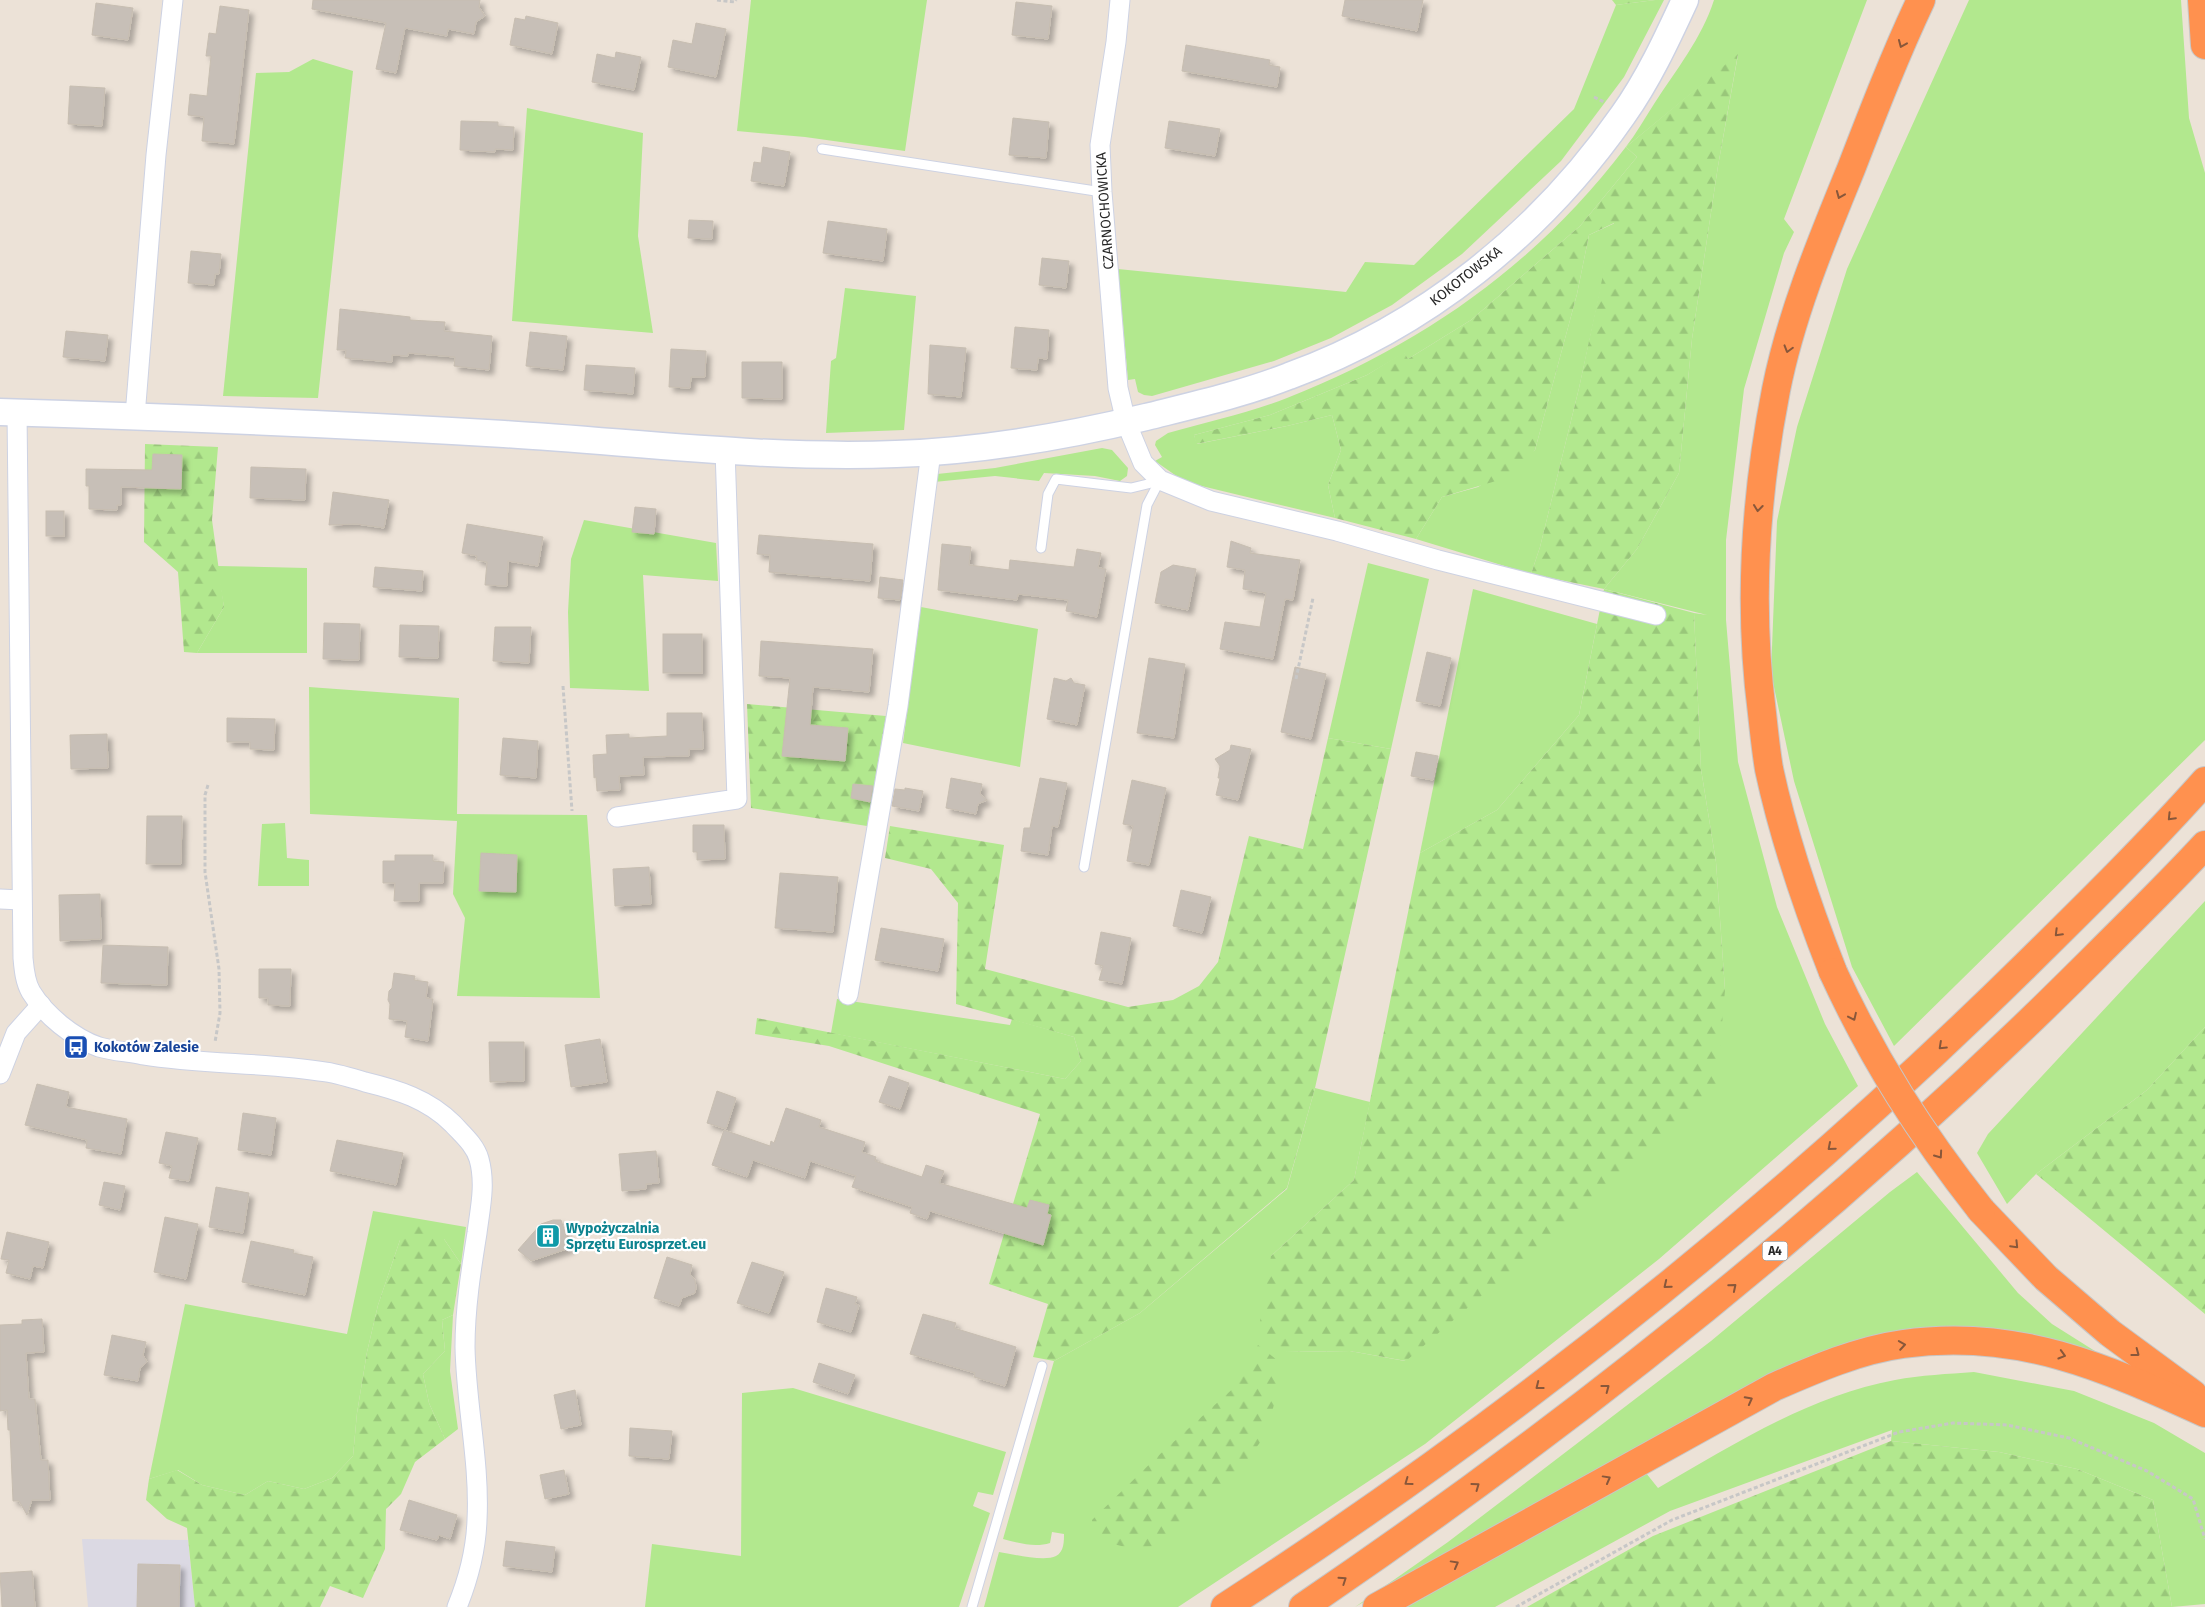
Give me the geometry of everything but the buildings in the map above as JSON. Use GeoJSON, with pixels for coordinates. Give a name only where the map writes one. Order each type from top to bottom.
{"type":"FeatureCollection","features":[{"type":"Feature","properties":{"kind":"highway"},"geometry":{"type":"LineString","coordinates":[[1922,0],[1875,107],[1822,240],[1795,321],[1776,388],[1757,514],[1755,622],[1759,687],[1769,767],[1804,898],[1833,972],[1858,1027],[1885,1074],[1949,1169],[1982,1210],[2046,1278],[2110,1333],[2205,1402]]}},
{"type":"Feature","properties":{"kind":"highway"},"geometry":{"type":"LineString","coordinates":[[2202,0],[2205,44]]}},
{"type":"Feature","properties":{"kind":"highway"},"geometry":{"type":"LineString","coordinates":[[1225,1607],[1353,1522],[1512,1406],[1607,1334],[1771,1199],[1867,1115],[1964,1026],[2074,918],[2205,781]]}},
{"type":"Feature","properties":{"kind":"highway","name":"A4"},"geometry":{"type":"LineString","coordinates":[[1303,1607],[1454,1503],[1540,1439],[1632,1369],[1813,1220],[2025,1028],[2205,845]]}},
{"type":"Feature","properties":{"kind":"highway"},"geometry":{"type":"LineString","coordinates":[[1376,1607],[1774,1386],[1818,1368],[1903,1344],[1948,1341],[1995,1341],[2039,1349],[2087,1362],[2129,1378],[2205,1413]]}},
{"type":"Feature","properties":{"kind":"street"},"geometry":{"type":"LineString","coordinates":[[135,416],[156,155],[173,0]]}},
{"type":"Feature","properties":{"kind":"street","name":"CZARNOCHOWICKA"},"geometry":{"type":"LineString","coordinates":[[1120,0],[1116,42],[1100,145],[1117,378],[1135,420],[1143,463],[1160,480]]}},
{"type":"Feature","properties":{"kind":"street","name":"KOKOTOWSKA"},"geometry":{"type":"LineString","coordinates":[[8,412],[135,416],[500,434],[725,450],[838,454],[931,452],[988,448],[1135,420],[1236,394],[1337,357],[1386,332],[1468,278],[1527,226],[1554,199],[1605,139],[1624,113],[1652,66],[1685,0]]}},
{"type":"Feature","properties":{"kind":"street"},"geometry":{"type":"LineString","coordinates":[[8,412],[21,900],[24,974],[30,990],[41,1005],[67,1029],[82,1039],[100,1047],[164,1058],[328,1072],[408,1094],[426,1103],[446,1118],[474,1146],[479,1159],[483,1193],[472,1262],[465,1345],[468,1403],[474,1453],[477,1520],[467,1581],[458,1607]]}},
{"type":"Feature","properties":{"kind":"street"},"geometry":{"type":"LineString","coordinates":[[617,817],[737,799],[725,450]]}},
{"type":"Feature","properties":{"kind":"street"},"geometry":{"type":"LineString","coordinates":[[848,994],[898,706],[931,452]]}},
{"type":"Feature","properties":{"kind":"street"},"geometry":{"type":"LineString","coordinates":[[1160,480],[1211,501],[1337,531],[1438,560],[1656,615]]}},
{"type":"Feature","properties":{"kind":"street"},"geometry":{"type":"LineString","coordinates":[[0,899],[21,900]]}},
{"type":"Feature","properties":{"kind":"street"},"geometry":{"type":"LineString","coordinates":[[0,1074],[16,1033],[41,1005]]}},
{"type":"Feature","properties":{"kind":"lane"},"geometry":{"type":"LineString","coordinates":[[822,149],[1102,192]]}},
{"type":"Feature","properties":{"kind":"lane"},"geometry":{"type":"LineString","coordinates":[[1042,548],[1048,494],[1056,479],[1131,488],[1160,480]]}},
{"type":"Feature","properties":{"kind":"lane"},"geometry":{"type":"LineString","coordinates":[[1084,867],[1147,505],[1160,480]]}},
{"type":"Feature","properties":{"kind":"lane"},"geometry":{"type":"LineString","coordinates":[[972,1607],[1042,1366]]}},
{"type":"Feature","properties":{"kind":"path"},"geometry":{"type":"LineString","coordinates":[[717,0],[736,2],[736,0]]}},
{"type":"Feature","properties":{"kind":"path"},"geometry":{"type":"LineString","coordinates":[[1296,680],[1313,598]]}},
{"type":"Feature","properties":{"kind":"path"},"geometry":{"type":"LineString","coordinates":[[563,686],[572,811]]}},
{"type":"Feature","properties":{"kind":"path"},"geometry":{"type":"LineString","coordinates":[[208,785],[205,795],[205,872],[219,969],[220,1013],[211,1062]]}},
{"type":"Feature","properties":{"kind":"path"},"geometry":{"type":"LineString","coordinates":[[1516,1607],[1672,1520],[1899,1432],[1953,1423],[2007,1425],[2069,1438],[2147,1471],[2193,1499],[2205,1539]]}},
{"type":"Feature","properties":{"kind":"shaded area"},"geometry":{"type":"Polygon","coordinates":[[[82,1539],[188,1540],[195,1607],[88,1607],[82,1539]]]}},
{"type":"Feature","properties":{"kind":"green space"},"geometry":{"type":"Polygon","coordinates":[[[751,0],[927,0],[905,151],[805,137],[737,131],[751,0]]]}},
{"type":"Feature","properties":{"kind":"green space"},"geometry":{"type":"Polygon","coordinates":[[[1612,0],[1655,0],[1616,5],[1612,0]]]}},
{"type":"Feature","properties":{"kind":"green space"},"geometry":{"type":"Polygon","coordinates":[[[1664,0],[1624,77],[1561,161],[1462,254],[1392,305],[1331,338],[1274,361],[1152,396],[1138,392],[1135,379],[1128,380],[1118,269],[1346,292],[1365,262],[1414,265],[1574,109],[1616,5],[1664,0]]]}},
{"type":"Feature","properties":{"kind":"green space"},"geometry":{"type":"Polygon","coordinates":[[[1714,0],[1867,0],[1784,219],[1794,232],[1784,253],[1744,389],[1726,540],[1726,620],[1738,762],[1777,907],[1825,1024],[1858,1086],[1659,1259],[1425,1444],[1178,1607],[984,1607],[999,1552],[1036,1558],[1051,1558],[1061,1552],[1063,1546],[1064,1534],[1052,1532],[1050,1543],[1038,1545],[1003,1539],[1054,1361],[1140,1313],[1287,1189],[1315,1088],[1370,1102],[1354,1180],[1271,1256],[1287,1352],[1350,1351],[1405,1361],[1725,990],[1716,862],[1701,769],[1694,613],[1707,615],[1604,589],[1637,549],[1679,473],[1692,339],[1718,166],[1738,55],[1626,147],[1637,157],[1580,226],[1471,320],[1408,359],[1404,353],[1367,375],[1270,415],[1194,435],[1197,444],[1332,415],[1341,450],[1328,485],[1335,518],[1185,482],[1155,461],[1162,457],[1155,445],[1156,441],[1168,433],[1243,413],[1287,398],[1337,377],[1384,353],[1430,326],[1474,297],[1515,264],[1554,229],[1591,190],[1629,143],[1696,41],[1714,0]]]}},
{"type":"Feature","properties":{"kind":"green space"},"geometry":{"type":"Polygon","coordinates":[[[1969,0],[2181,0],[2189,118],[2205,173],[2205,740],[1894,1046],[1852,967],[1794,781],[1771,673],[1777,521],[1797,427],[1847,269],[1969,0]]]}},
{"type":"Feature","properties":{"kind":"green space"},"geometry":{"type":"Polygon","coordinates":[[[1738,54],[1718,166],[1692,339],[1679,473],[1637,549],[1604,589],[1531,574],[1540,547],[1579,388],[1614,223],[1589,235],[1577,294],[1535,450],[1506,478],[1442,497],[1416,539],[1335,518],[1328,485],[1341,450],[1332,415],[1196,444],[1194,435],[1270,415],[1367,375],[1404,352],[1408,359],[1471,320],[1580,226],[1637,157],[1626,147],[1738,54]]]}},
{"type":"Feature","properties":{"kind":"green space"},"geometry":{"type":"Polygon","coordinates":[[[313,59],[353,71],[318,398],[223,396],[256,73],[289,72],[313,59]]]}},
{"type":"Feature","properties":{"kind":"green space"},"geometry":{"type":"Polygon","coordinates":[[[527,108],[643,133],[638,236],[653,333],[512,321],[527,108]]]}},
{"type":"Feature","properties":{"kind":"green space"},"geometry":{"type":"Polygon","coordinates":[[[1615,223],[1579,388],[1540,547],[1531,574],[1416,539],[1442,497],[1478,487],[1535,450],[1577,294],[1589,235],[1615,223]]]}},
{"type":"Feature","properties":{"kind":"green space"},"geometry":{"type":"Polygon","coordinates":[[[845,288],[916,296],[904,430],[826,433],[831,361],[836,358],[845,288]]]}},
{"type":"Feature","properties":{"kind":"green space"},"geometry":{"type":"Polygon","coordinates":[[[145,444],[218,447],[212,520],[224,607],[197,653],[184,652],[178,572],[144,542],[145,444]]]}},
{"type":"Feature","properties":{"kind":"green space"},"geometry":{"type":"Polygon","coordinates":[[[1102,448],[1112,450],[1128,468],[1127,476],[1120,481],[1095,476],[1044,473],[1039,481],[995,476],[934,482],[937,474],[995,468],[1102,448]]]}},
{"type":"Feature","properties":{"kind":"green space"},"geometry":{"type":"Polygon","coordinates":[[[584,520],[716,543],[718,581],[643,575],[649,691],[570,688],[568,612],[571,559],[584,520]]]}},
{"type":"Feature","properties":{"kind":"green space"},"geometry":{"type":"Polygon","coordinates":[[[1368,563],[1429,579],[1391,749],[1328,738],[1368,563]]]}},
{"type":"Feature","properties":{"kind":"green space"},"geometry":{"type":"Polygon","coordinates":[[[217,566],[307,568],[307,653],[197,653],[224,607],[217,566]]]}},
{"type":"Feature","properties":{"kind":"green space"},"geometry":{"type":"Polygon","coordinates":[[[1473,589],[1597,624],[1579,715],[1497,810],[1420,853],[1473,589]]]}},
{"type":"Feature","properties":{"kind":"green space"},"geometry":{"type":"Polygon","coordinates":[[[1604,589],[1694,613],[1701,769],[1716,862],[1725,990],[1716,1094],[1406,1361],[1350,1351],[1287,1352],[1258,1334],[1271,1256],[1354,1180],[1420,853],[1497,810],[1579,715],[1604,589]]]}},
{"type":"Feature","properties":{"kind":"green space"},"geometry":{"type":"Polygon","coordinates":[[[921,607],[1038,629],[1020,767],[903,743],[921,607]]]}},
{"type":"Feature","properties":{"kind":"green space"},"geometry":{"type":"Polygon","coordinates":[[[309,687],[459,698],[457,814],[587,815],[600,998],[457,996],[465,918],[453,894],[457,821],[310,814],[309,687]]]}},
{"type":"Feature","properties":{"kind":"green space"},"geometry":{"type":"Polygon","coordinates":[[[747,704],[886,716],[867,826],[751,808],[747,704]]]}},
{"type":"Feature","properties":{"kind":"green space"},"geometry":{"type":"Polygon","coordinates":[[[1328,738],[1391,749],[1315,1088],[1287,1188],[1140,1313],[1054,1361],[1033,1357],[1048,1304],[989,1284],[1040,1114],[829,1046],[755,1034],[757,1018],[1065,1079],[1081,1061],[1074,1037],[956,1004],[958,903],[931,869],[885,858],[890,826],[1004,845],[985,969],[1128,1007],[1173,1000],[1199,986],[1218,962],[1249,836],[1303,849],[1328,738]]]}},
{"type":"Feature","properties":{"kind":"green space"},"geometry":{"type":"Polygon","coordinates":[[[285,823],[287,858],[309,860],[309,886],[258,886],[262,824],[285,823]]]}},
{"type":"Feature","properties":{"kind":"green space"},"geometry":{"type":"Polygon","coordinates":[[[2205,901],[2205,1027],[2147,1090],[2036,1174],[2007,1204],[1977,1153],[1988,1134],[2205,901]]]}},
{"type":"Feature","properties":{"kind":"green space"},"geometry":{"type":"Polygon","coordinates":[[[837,999],[1010,1025],[1012,1019],[1074,1037],[1081,1061],[1065,1079],[831,1033],[837,999]]]}},
{"type":"Feature","properties":{"kind":"green space"},"geometry":{"type":"Polygon","coordinates":[[[2205,1027],[2205,1314],[2036,1174],[2147,1090],[2205,1027]]]}},
{"type":"Feature","properties":{"kind":"green space"},"geometry":{"type":"Polygon","coordinates":[[[1917,1172],[2018,1293],[2052,1324],[2106,1358],[2060,1342],[1996,1329],[1956,1327],[1918,1329],[1509,1519],[1355,1607],[1448,1542],[1711,1341],[1890,1192],[1917,1172]]]}},
{"type":"Feature","properties":{"kind":"green space"},"geometry":{"type":"Polygon","coordinates":[[[373,1211],[466,1227],[461,1264],[444,1239],[400,1240],[378,1305],[367,1352],[357,1413],[353,1456],[332,1478],[304,1489],[268,1481],[245,1495],[202,1485],[178,1470],[149,1479],[185,1304],[347,1334],[373,1211]]]}},
{"type":"Feature","properties":{"kind":"green space"},"geometry":{"type":"Polygon","coordinates":[[[416,1224],[444,1239],[461,1264],[453,1315],[442,1320],[445,1351],[423,1374],[429,1403],[445,1439],[415,1462],[401,1494],[386,1509],[385,1549],[363,1598],[330,1586],[320,1607],[195,1607],[187,1528],[167,1519],[146,1500],[149,1479],[177,1470],[202,1485],[245,1495],[268,1481],[304,1489],[332,1478],[353,1456],[357,1413],[367,1352],[378,1305],[400,1240],[416,1224]]]}},
{"type":"Feature","properties":{"kind":"green space"},"geometry":{"type":"Polygon","coordinates":[[[453,1315],[450,1371],[458,1429],[445,1439],[429,1403],[423,1374],[445,1351],[442,1320],[453,1315]]]}},
{"type":"Feature","properties":{"kind":"green space"},"geometry":{"type":"Polygon","coordinates":[[[1258,1345],[1277,1360],[1278,1392],[1264,1437],[1228,1486],[1159,1546],[1129,1548],[1094,1539],[1092,1520],[1159,1455],[1237,1385],[1258,1345]]]}},
{"type":"Feature","properties":{"kind":"green space"},"geometry":{"type":"Polygon","coordinates":[[[1974,1372],[2074,1391],[2154,1423],[2205,1453],[2205,1604],[2172,1607],[2153,1500],[2077,1469],[1999,1452],[1891,1441],[1892,1430],[1670,1511],[1495,1607],[1407,1607],[1646,1473],[1658,1488],[1772,1424],[1802,1410],[1863,1387],[1895,1380],[1974,1372]]]}},
{"type":"Feature","properties":{"kind":"green space"},"geometry":{"type":"Polygon","coordinates":[[[793,1388],[1006,1452],[993,1495],[978,1492],[973,1506],[990,1513],[959,1607],[645,1607],[652,1544],[741,1556],[742,1393],[793,1388]]]}},
{"type":"Feature","properties":{"kind":"green space"},"geometry":{"type":"Polygon","coordinates":[[[1891,1441],[1999,1452],[2077,1469],[2153,1500],[2172,1607],[1527,1607],[1653,1536],[1891,1441]]]}},
{"type":"Feature","properties":{"kind":"place","name":"Kokotów Zalesie"},"geometry":{"type":"Point","coordinates":[76,1047]}},
{"type":"Feature","properties":{"kind":"place","name":"Wypożyczalnia Sprzętu Eurosprzet.eu"},"geometry":{"type":"Point","coordinates":[548,1236]}}]}
